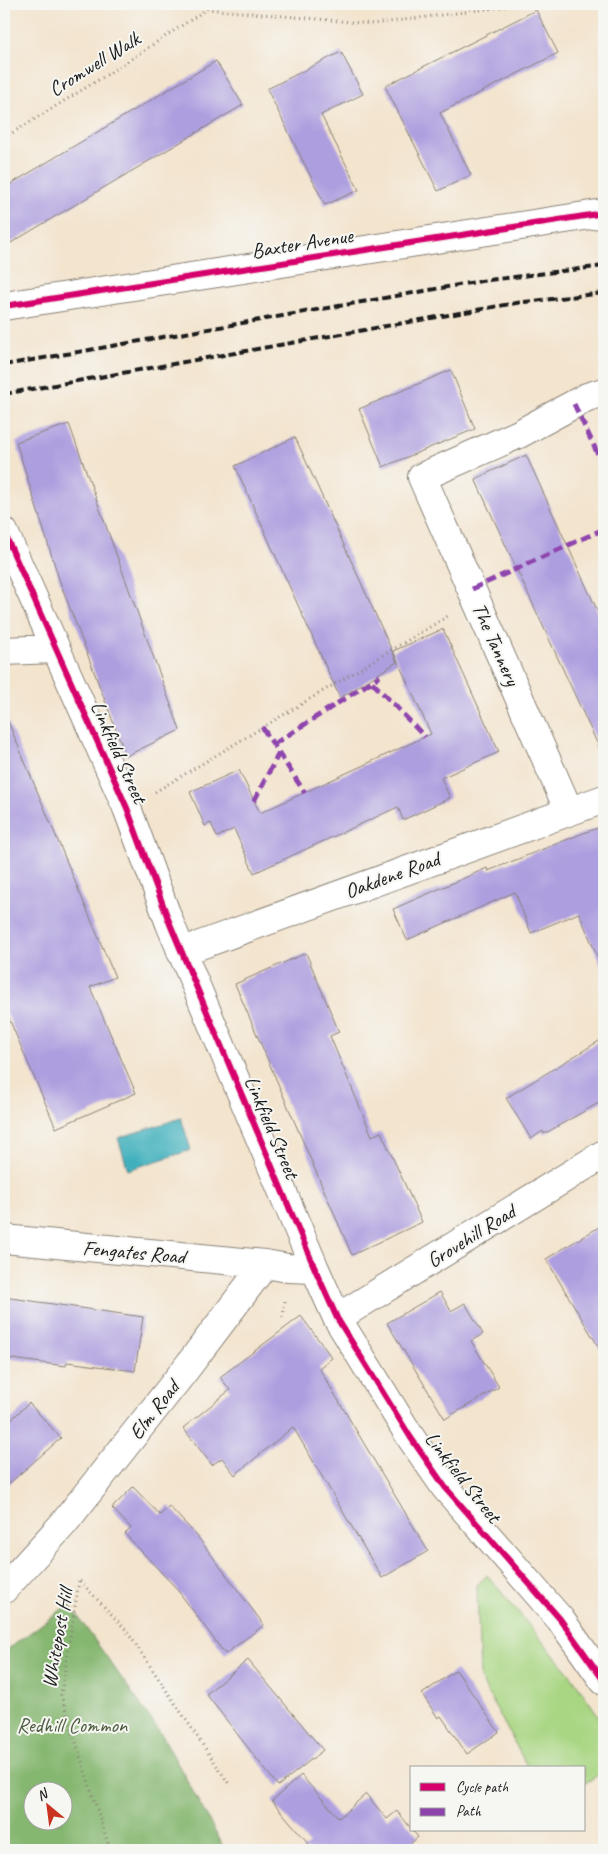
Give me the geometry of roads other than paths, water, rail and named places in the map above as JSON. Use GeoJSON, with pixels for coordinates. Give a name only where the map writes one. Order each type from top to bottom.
{"type":"FeatureCollection","features":[{"type":"Feature","properties":{"kind":"street","name":"Baxter Avenue"},"geometry":{"type":"LineString","coordinates":[[4,306],[604,213]]}},
{"type":"Feature","properties":{"kind":"street","name":"The Tannery"},"geometry":{"type":"LineString","coordinates":[[569,811],[422,477],[519,434],[587,397],[604,392]]}},
{"type":"Feature","properties":{"kind":"street","name":"Linkfield Street"},"geometry":{"type":"LineString","coordinates":[[4,532],[128,808],[181,952],[337,1318],[411,1438],[445,1487],[560,1619],[603,1675]]}},
{"type":"Feature","properties":{"kind":"street"},"geometry":{"type":"LineString","coordinates":[[4,651],[55,649]]}},
{"type":"Feature","properties":{"kind":"street","name":"Oakdene Road"},"geometry":{"type":"LineString","coordinates":[[181,952],[604,799]]}},
{"type":"Feature","properties":{"kind":"street","name":"Grovehill Road"},"geometry":{"type":"LineString","coordinates":[[337,1318],[604,1154]]}},
{"type":"Feature","properties":{"kind":"street","name":"Fengates Road"},"geometry":{"type":"LineString","coordinates":[[4,1239],[265,1264]]}},
{"type":"Feature","properties":{"kind":"street"},"geometry":{"type":"LineString","coordinates":[[265,1264],[288,1268],[315,1269]]}},
{"type":"Feature","properties":{"kind":"street","name":"Elm Road"},"geometry":{"type":"LineString","coordinates":[[4,1589],[64,1523],[185,1370],[265,1264]]}},
{"type":"Feature","properties":{"kind":"water"},"geometry":{"type":"Polygon","coordinates":[[[181,1118],[191,1150],[128,1170],[118,1138],[181,1118]]]}},
{"type":"Feature","properties":{"kind":"railway"},"geometry":{"type":"LineString","coordinates":[[4,365],[481,281],[604,266]]}},
{"type":"Feature","properties":{"kind":"railway"},"geometry":{"type":"LineString","coordinates":[[4,394],[516,303],[604,293]]}},
{"type":"Feature","properties":{"kind":"park label","name":"Redhill Common"},"geometry":{"type":"Point","coordinates":[72,1725]}}]}
